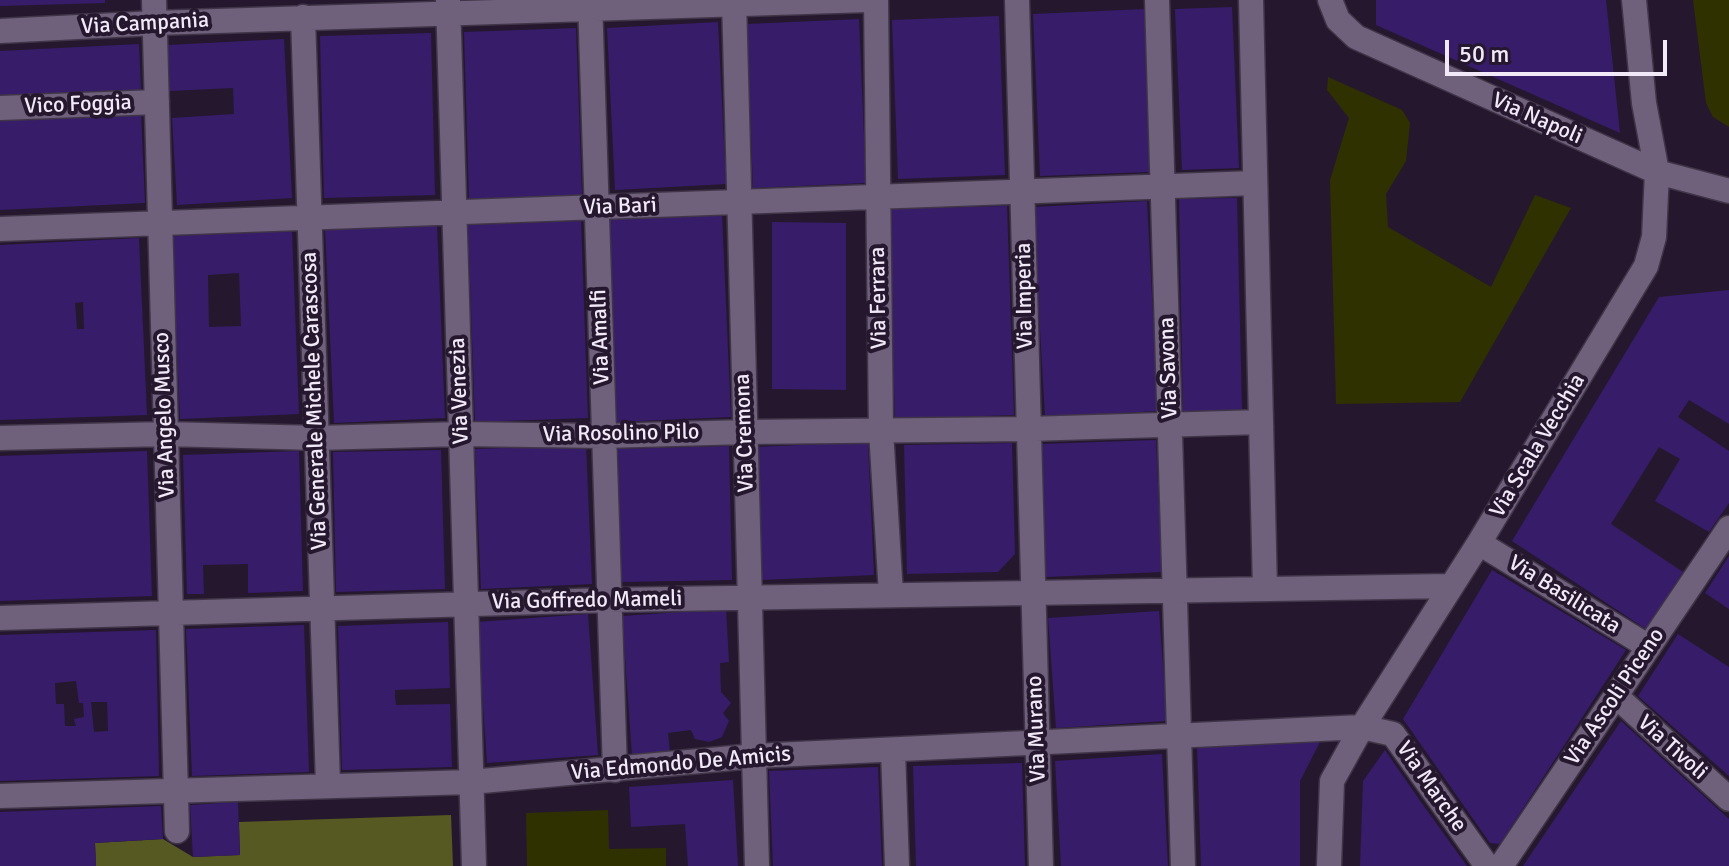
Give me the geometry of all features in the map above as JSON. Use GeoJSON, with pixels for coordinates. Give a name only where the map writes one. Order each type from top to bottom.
{"type":"FeatureCollection","features":[{"type":"Feature","properties":{"kind":"street","name":"Via Campania"},"geometry":{"type":"LineString","coordinates":[[0,31],[154,11],[318,11],[867,0]]}},
{"type":"Feature","properties":{"kind":"street","name":"Via Ferrara"},"geometry":{"type":"LineString","coordinates":[[876,0],[881,430],[891,595]]}},
{"type":"Feature","properties":{"kind":"street","name":"Via Imperia"},"geometry":{"type":"LineString","coordinates":[[1017,0],[1032,592]]}},
{"type":"Feature","properties":{"kind":"street","name":"Via Savona"},"geometry":{"type":"LineString","coordinates":[[1157,0],[1183,866]]}},
{"type":"Feature","properties":{"kind":"street"},"geometry":{"type":"LineString","coordinates":[[1251,0],[1248,183],[1252,423],[1265,589]]}},
{"type":"Feature","properties":{"kind":"street","name":"Via Napoli"},"geometry":{"type":"LineString","coordinates":[[1330,0],[1338,20],[1356,37],[1657,172],[1729,191]]}},
{"type":"Feature","properties":{"kind":"street","name":"Via Scala Vecchia"},"geometry":{"type":"LineString","coordinates":[[1329,866],[1332,781],[1362,727],[1479,543],[1646,266],[1654,237],[1657,172],[1644,103],[1634,0]]}},
{"type":"Feature","properties":{"kind":"street","name":"Via Cremona"},"geometry":{"type":"LineString","coordinates":[[734,2],[757,866]]}},
{"type":"Feature","properties":{"kind":"street","name":"Via Amalfi"},"geometry":{"type":"LineString","coordinates":[[590,5],[615,770]]}},
{"type":"Feature","properties":{"kind":"street","name":"Via Venezia"},"geometry":{"type":"LineString","coordinates":[[448,6],[474,866]]}},
{"type":"Feature","properties":{"kind":"street","name":"Via Angelo Musco"},"geometry":{"type":"LineString","coordinates":[[154,11],[177,831]]}},
{"type":"Feature","properties":{"kind":"street","name":"Via Generale Michele Carascosa"},"geometry":{"type":"LineString","coordinates":[[318,11],[309,218],[328,785]]}},
{"type":"Feature","properties":{"kind":"street","name":"Vico Foggia"},"geometry":{"type":"LineString","coordinates":[[0,108],[157,102]]}},
{"type":"Feature","properties":{"kind":"street","name":"Via Bari"},"geometry":{"type":"LineString","coordinates":[[0,229],[1248,183]]}},
{"type":"Feature","properties":{"kind":"street","name":"Via Rosolino Pilo"},"geometry":{"type":"LineString","coordinates":[[0,438],[166,434],[317,438],[461,434],[604,436],[1252,423]]}},
{"type":"Feature","properties":{"kind":"street","name":"Via Ascoli Piceno"},"geometry":{"type":"LineString","coordinates":[[1501,866],[1729,528]]}},
{"type":"Feature","properties":{"kind":"street","name":"Via Basilicata"},"geometry":{"type":"LineString","coordinates":[[1479,543],[1649,647]]}},
{"type":"Feature","properties":{"kind":"street","name":"Via Goffredo Mameli"},"geometry":{"type":"LineString","coordinates":[[0,618],[609,600],[1450,586]]}},
{"type":"Feature","properties":{"kind":"street","name":"Via Murano"},"geometry":{"type":"LineString","coordinates":[[1032,592],[1041,866]]}},
{"type":"Feature","properties":{"kind":"street","name":"Via Tivoli"},"geometry":{"type":"LineString","coordinates":[[1616,696],[1729,799]]}},
{"type":"Feature","properties":{"kind":"street","name":"Via Edmondo De Amicis"},"geometry":{"type":"LineString","coordinates":[[0,796],[471,782],[754,756],[1362,727]]}},
{"type":"Feature","properties":{"kind":"street","name":"Via Marche"},"geometry":{"type":"LineString","coordinates":[[1362,727],[1393,734],[1487,866]]}},
{"type":"Feature","properties":{"kind":"street"},"geometry":{"type":"LineString","coordinates":[[893,750],[897,866]]}},
{"type":"Feature","properties":{"kind":"shaded area"},"geometry":{"type":"Polygon","coordinates":[[[1693,0],[1729,0],[1729,127],[1713,117],[1706,103],[1693,0]]]}},
{"type":"Feature","properties":{"kind":"shaded area"},"geometry":{"type":"Polygon","coordinates":[[[1328,77],[1402,110],[1410,123],[1406,161],[1386,194],[1388,227],[1491,287],[1535,195],[1571,208],[1460,402],[1336,404],[1330,180],[1349,118],[1327,90],[1328,77]]]}},
{"type":"Feature","properties":{"kind":"shaded area"},"geometry":{"type":"Polygon","coordinates":[[[608,810],[609,849],[666,848],[666,866],[527,866],[526,813],[608,810]]]}},
{"type":"Feature","properties":{"kind":"green space"},"geometry":{"type":"Polygon","coordinates":[[[451,815],[453,866],[96,866],[95,843],[163,839],[193,857],[240,855],[239,822],[451,815]]]}},
{"type":"Feature","properties":{"kind":"building"},"geometry":{"type":"Polygon","coordinates":[[[0,0],[105,0],[105,3],[0,6],[0,0]]]}},
{"type":"Feature","properties":{"kind":"building"},"geometry":{"type":"Polygon","coordinates":[[[1376,0],[1606,0],[1620,133],[1376,25],[1376,0]]]}},
{"type":"Feature","properties":{"kind":"building"},"geometry":{"type":"Polygon","coordinates":[[[1232,7],[1239,168],[1182,170],[1175,9],[1232,7]]]}},
{"type":"Feature","properties":{"kind":"building"},"geometry":{"type":"Polygon","coordinates":[[[1145,9],[1151,172],[1040,176],[1033,14],[1145,9]]]}},
{"type":"Feature","properties":{"kind":"building"},"geometry":{"type":"Polygon","coordinates":[[[999,16],[1005,175],[898,179],[892,20],[999,16]]]}},
{"type":"Feature","properties":{"kind":"building"},"geometry":{"type":"Polygon","coordinates":[[[859,19],[866,183],[753,188],[747,24],[859,19]]]}},
{"type":"Feature","properties":{"kind":"building"},"geometry":{"type":"Polygon","coordinates":[[[718,22],[726,184],[615,190],[607,28],[718,22]]]}},
{"type":"Feature","properties":{"kind":"building"},"geometry":{"type":"Polygon","coordinates":[[[576,28],[582,196],[469,200],[464,32],[576,28]]]}},
{"type":"Feature","properties":{"kind":"building"},"geometry":{"type":"Polygon","coordinates":[[[431,33],[435,195],[324,198],[320,36],[431,33]]]}},
{"type":"Feature","properties":{"kind":"building"},"geometry":{"type":"Polygon","coordinates":[[[284,39],[292,198],[177,205],[172,118],[234,114],[233,88],[170,91],[168,45],[284,39]]]}},
{"type":"Feature","properties":{"kind":"building"},"geometry":{"type":"Polygon","coordinates":[[[139,44],[141,90],[0,96],[0,51],[139,44]]]}},
{"type":"Feature","properties":{"kind":"building"},"geometry":{"type":"Polygon","coordinates":[[[141,113],[145,203],[0,210],[0,119],[141,113]]]}},
{"type":"Feature","properties":{"kind":"building"},"geometry":{"type":"Polygon","coordinates":[[[1237,198],[1242,410],[1183,412],[1179,199],[1237,198]]]}},
{"type":"Feature","properties":{"kind":"building"},"geometry":{"type":"Polygon","coordinates":[[[1147,201],[1158,411],[1045,417],[1033,207],[1147,201]]]}},
{"type":"Feature","properties":{"kind":"building"},"geometry":{"type":"Polygon","coordinates":[[[1007,206],[1014,415],[895,419],[888,209],[1007,206]]]}},
{"type":"Feature","properties":{"kind":"building"},"geometry":{"type":"Polygon","coordinates":[[[722,214],[731,417],[617,422],[608,219],[722,214]]]}},
{"type":"Feature","properties":{"kind":"building"},"geometry":{"type":"Polygon","coordinates":[[[581,221],[588,418],[475,422],[468,225],[581,221]]]}},
{"type":"Feature","properties":{"kind":"building"},"geometry":{"type":"Polygon","coordinates":[[[772,222],[846,223],[846,390],[772,389],[772,222]]]}},
{"type":"Feature","properties":{"kind":"building"},"geometry":{"type":"Polygon","coordinates":[[[437,225],[445,418],[334,423],[325,230],[437,225]]]}},
{"type":"Feature","properties":{"kind":"building"},"geometry":{"type":"Polygon","coordinates":[[[292,231],[299,414],[180,419],[172,236],[292,231]],[[239,273],[208,275],[209,327],[241,326],[239,273]]]}},
{"type":"Feature","properties":{"kind":"building"},"geometry":{"type":"Polygon","coordinates":[[[139,238],[147,415],[0,420],[0,245],[139,238]],[[83,302],[75,303],[77,329],[84,329],[83,302]]]}},
{"type":"Feature","properties":{"kind":"building"},"geometry":{"type":"Polygon","coordinates":[[[1729,290],[1729,424],[1689,400],[1678,417],[1729,451],[1729,503],[1709,532],[1655,501],[1680,459],[1659,447],[1611,524],[1683,572],[1646,629],[1512,541],[1659,297],[1729,290]]]}},
{"type":"Feature","properties":{"kind":"building"},"geometry":{"type":"Polygon","coordinates":[[[1156,440],[1162,572],[1046,577],[1040,444],[1156,440]]]}},
{"type":"Feature","properties":{"kind":"building"},"geometry":{"type":"Polygon","coordinates":[[[868,442],[874,575],[761,580],[755,447],[868,442]]]}},
{"type":"Feature","properties":{"kind":"building"},"geometry":{"type":"Polygon","coordinates":[[[1012,443],[1015,554],[998,572],[907,574],[904,445],[1012,443]]]}},
{"type":"Feature","properties":{"kind":"building"},"geometry":{"type":"Polygon","coordinates":[[[586,445],[592,584],[481,589],[475,449],[586,445]]]}},
{"type":"Feature","properties":{"kind":"building"},"geometry":{"type":"Polygon","coordinates":[[[729,446],[732,580],[621,582],[618,449],[729,446]]]}},
{"type":"Feature","properties":{"kind":"building"},"geometry":{"type":"Polygon","coordinates":[[[441,450],[445,589],[336,592],[333,452],[441,450]]]}},
{"type":"Feature","properties":{"kind":"building"},"geometry":{"type":"Polygon","coordinates":[[[147,451],[152,596],[0,601],[0,456],[147,451]]]}},
{"type":"Feature","properties":{"kind":"building"},"geometry":{"type":"Polygon","coordinates":[[[299,451],[303,591],[248,593],[248,564],[203,565],[204,594],[187,594],[183,455],[299,451]]]}},
{"type":"Feature","properties":{"kind":"building"},"geometry":{"type":"Polygon","coordinates":[[[1729,556],[1729,609],[1705,593],[1729,556]]]}},
{"type":"Feature","properties":{"kind":"building"},"geometry":{"type":"Polygon","coordinates":[[[1492,570],[1626,650],[1500,844],[1490,843],[1403,719],[1492,570]]]}},
{"type":"Feature","properties":{"kind":"building"},"geometry":{"type":"Polygon","coordinates":[[[726,609],[729,662],[720,663],[721,692],[731,703],[723,713],[729,721],[722,737],[709,742],[695,739],[691,730],[668,733],[670,752],[632,755],[622,616],[726,609]]]}},
{"type":"Feature","properties":{"kind":"building"},"geometry":{"type":"Polygon","coordinates":[[[1159,611],[1167,721],[1056,728],[1048,618],[1159,611]]]}},
{"type":"Feature","properties":{"kind":"building"},"geometry":{"type":"Polygon","coordinates":[[[588,614],[598,755],[487,763],[477,622],[588,614]]]}},
{"type":"Feature","properties":{"kind":"building"},"geometry":{"type":"Polygon","coordinates":[[[448,622],[450,688],[395,690],[395,696],[396,705],[450,704],[452,767],[342,770],[338,626],[448,622]]]}},
{"type":"Feature","properties":{"kind":"building"},"geometry":{"type":"Polygon","coordinates":[[[304,625],[309,772],[192,776],[186,629],[304,625]]]}},
{"type":"Feature","properties":{"kind":"building"},"geometry":{"type":"Polygon","coordinates":[[[156,630],[159,776],[0,781],[0,635],[156,630]],[[76,681],[55,683],[56,704],[64,704],[65,726],[76,726],[74,719],[84,717],[76,681]],[[91,702],[94,732],[108,731],[107,702],[91,702]]]}},
{"type":"Feature","properties":{"kind":"building"},"geometry":{"type":"Polygon","coordinates":[[[1678,634],[1729,667],[1729,776],[1638,696],[1678,634]]]}},
{"type":"Feature","properties":{"kind":"building"},"geometry":{"type":"Polygon","coordinates":[[[1621,721],[1729,819],[1729,866],[1523,866],[1621,721]]]}},
{"type":"Feature","properties":{"kind":"building"},"geometry":{"type":"Polygon","coordinates":[[[1321,740],[1300,781],[1300,866],[1201,866],[1197,747],[1321,740]]]}},
{"type":"Feature","properties":{"kind":"building"},"geometry":{"type":"Polygon","coordinates":[[[1385,750],[1467,866],[1360,866],[1363,781],[1385,750]]]}},
{"type":"Feature","properties":{"kind":"building"},"geometry":{"type":"Polygon","coordinates":[[[1162,754],[1168,866],[1061,866],[1055,761],[1162,754]]]}},
{"type":"Feature","properties":{"kind":"building"},"geometry":{"type":"Polygon","coordinates":[[[1022,763],[1025,866],[916,866],[913,766],[1022,763]]]}},
{"type":"Feature","properties":{"kind":"building"},"geometry":{"type":"Polygon","coordinates":[[[878,767],[882,866],[773,866],[769,771],[878,767]]]}},
{"type":"Feature","properties":{"kind":"building"},"geometry":{"type":"Polygon","coordinates":[[[733,780],[738,866],[688,866],[685,824],[631,827],[629,787],[733,780]]]}},
{"type":"Feature","properties":{"kind":"building"},"geometry":{"type":"Polygon","coordinates":[[[238,802],[240,855],[193,857],[190,805],[238,802]]]}},
{"type":"Feature","properties":{"kind":"building"},"geometry":{"type":"Polygon","coordinates":[[[161,806],[163,839],[95,843],[96,866],[0,866],[0,812],[161,806]]]}}]}
